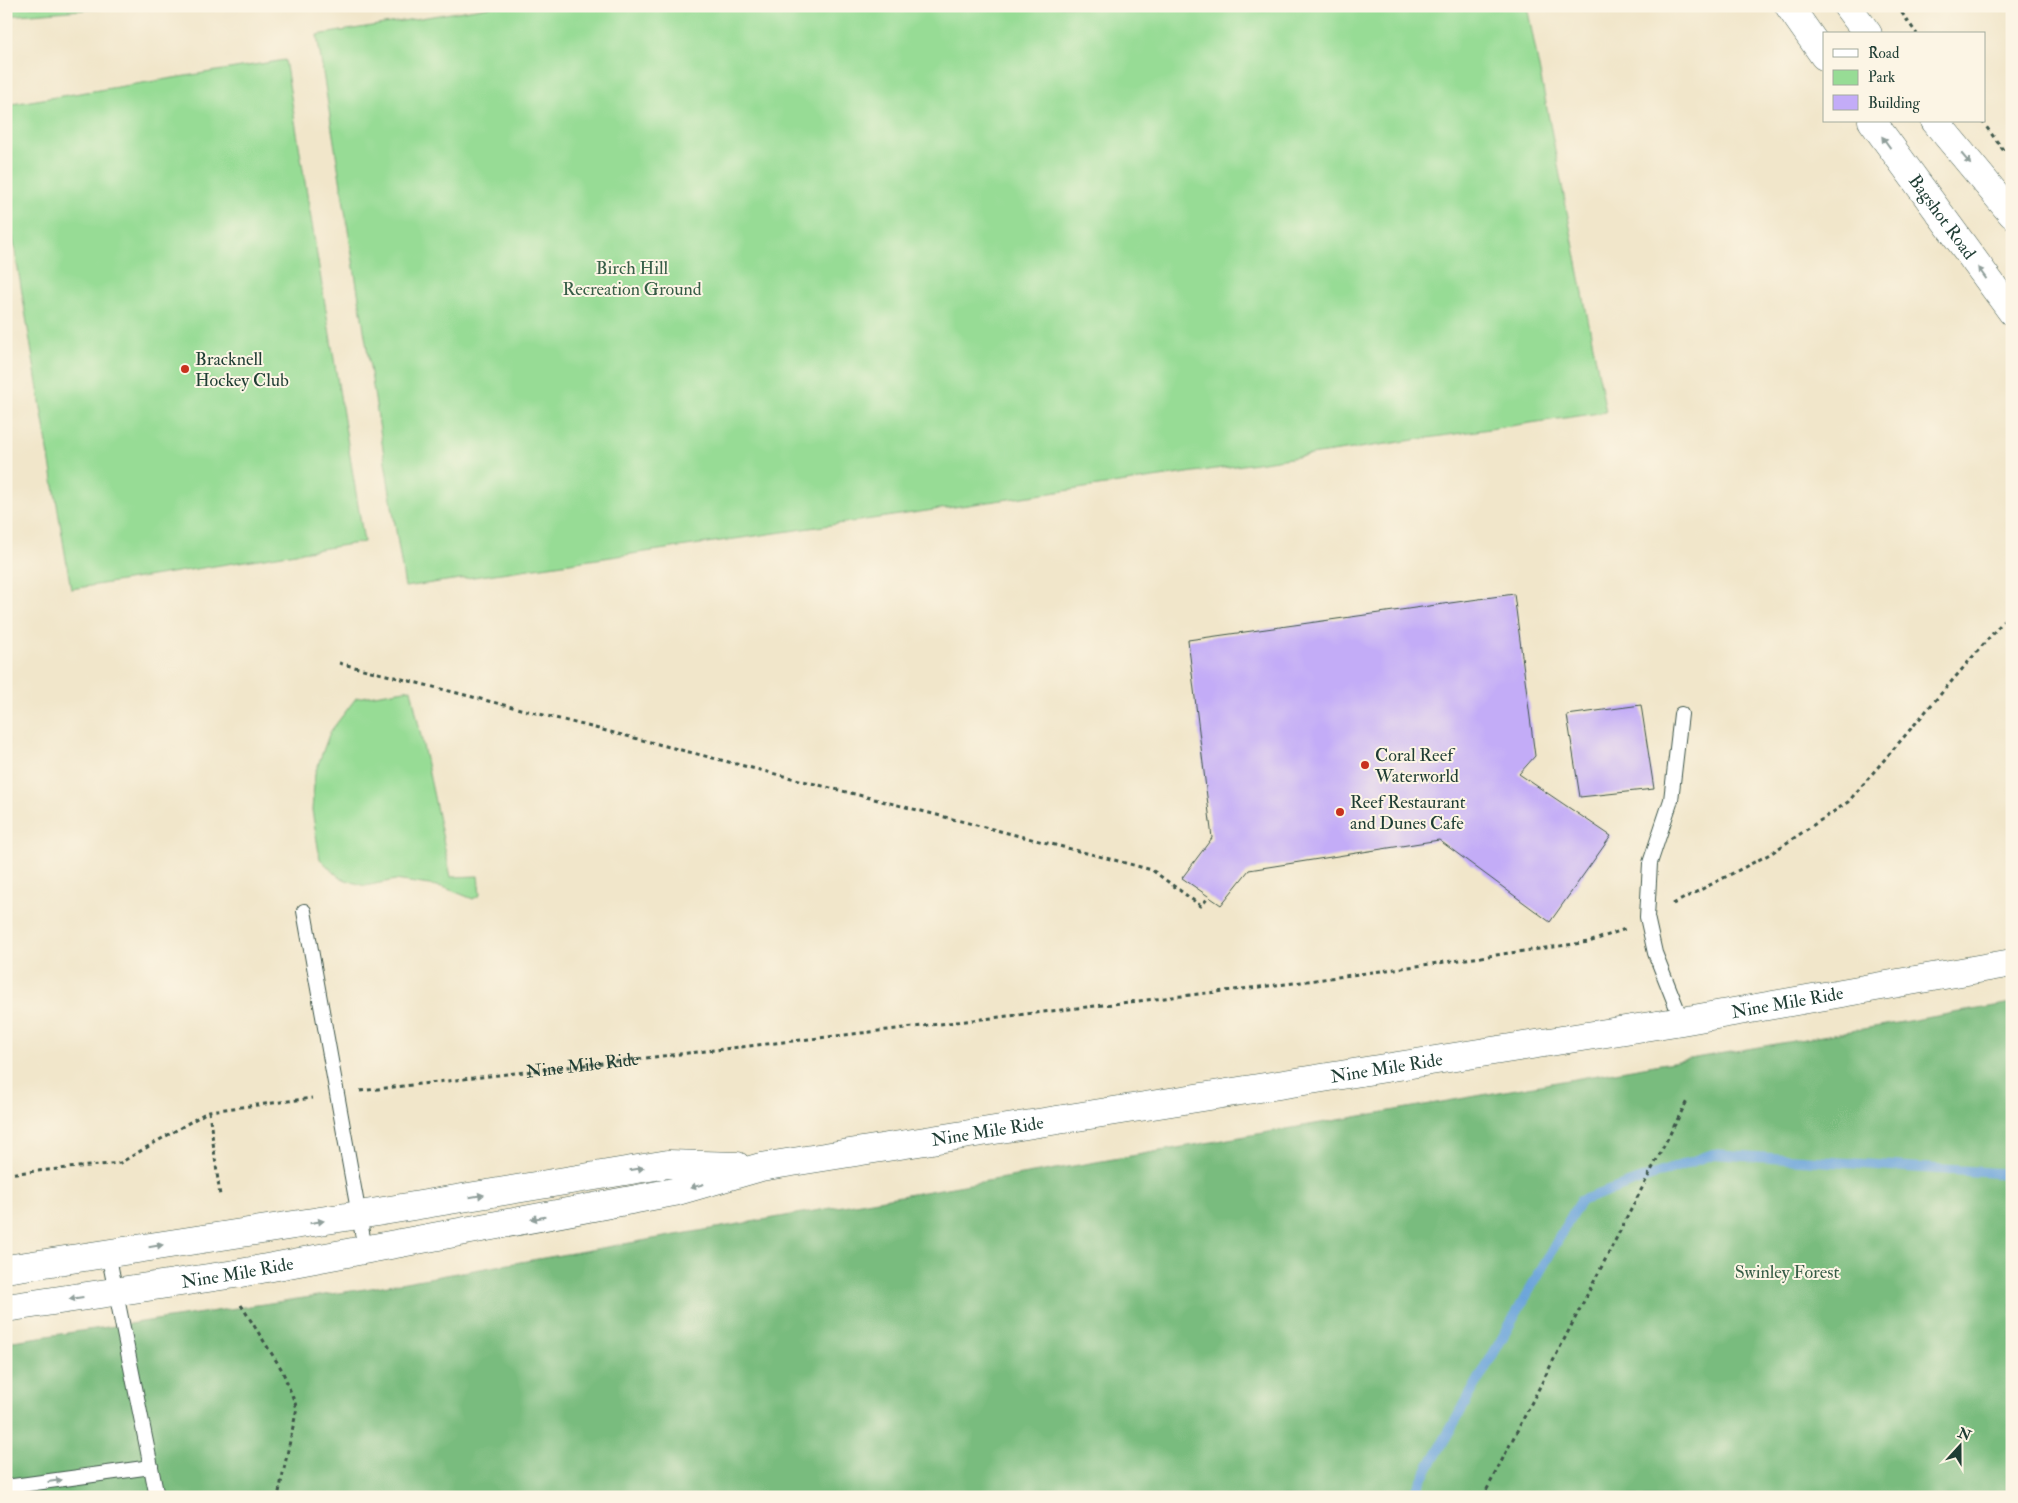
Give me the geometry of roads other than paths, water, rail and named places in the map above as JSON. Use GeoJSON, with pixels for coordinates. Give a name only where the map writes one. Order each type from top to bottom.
{"type":"FeatureCollection","features":[{"type":"Feature","properties":{"kind":"main road"},"geometry":{"type":"LineString","coordinates":[[1789,6],[1823,55]]}},
{"type":"Feature","properties":{"kind":"main road"},"geometry":{"type":"LineString","coordinates":[[1847,6],[1866,32]]}},
{"type":"Feature","properties":{"kind":"main road","name":"Bagshot Road"},"geometry":{"type":"LineString","coordinates":[[1873,122],[2012,312]]}},
{"type":"Feature","properties":{"kind":"main road"},"geometry":{"type":"LineString","coordinates":[[1936,122],[2012,214]]}},
{"type":"Feature","properties":{"kind":"main road","name":"Nine Mile Ride"},"geometry":{"type":"LineString","coordinates":[[6,1308],[235,1274],[365,1250],[674,1192],[761,1167],[1682,1021],[2012,963]]}},
{"type":"Feature","properties":{"kind":"main road","name":"Nine Mile Ride"},"geometry":{"type":"LineString","coordinates":[[6,1269],[359,1215],[668,1164],[761,1167]]}},
{"type":"Feature","properties":{"kind":"lane"},"geometry":{"type":"LineString","coordinates":[[1681,714],[1671,800],[1650,863],[1647,917],[1654,953],[1682,1021]]}},
{"type":"Feature","properties":{"kind":"lane"},"geometry":{"type":"LineString","coordinates":[[304,911],[365,1250]]}},
{"type":"Feature","properties":{"kind":"lane"},"geometry":{"type":"LineString","coordinates":[[108,1253],[157,1497]]}},
{"type":"Feature","properties":{"kind":"lane"},"geometry":{"type":"LineString","coordinates":[[6,1487],[151,1467]]}},
{"type":"Feature","properties":{"kind":"waterway"},"geometry":{"type":"LineString","coordinates":[[1412,1497],[1580,1201],[1713,1154],[2012,1174]]}},
{"type":"Feature","properties":{"kind":"place","name":"Bracknell Hockey Club"},"geometry":{"type":"Point","coordinates":[185,369]}},
{"type":"Feature","properties":{"kind":"place","name":"Coral Reef Waterworld"},"geometry":{"type":"Point","coordinates":[1365,765]}},
{"type":"Feature","properties":{"kind":"place","name":"Reef Restaurant and Dunes Cafe"},"geometry":{"type":"Point","coordinates":[1340,812]}},
{"type":"Feature","properties":{"kind":"park label","name":"Birch Hill Recreation Ground"},"geometry":{"type":"Point","coordinates":[632,278]}},
{"type":"Feature","properties":{"kind":"park label","name":"Swinley Forest"},"geometry":{"type":"Point","coordinates":[1787,1272]}}]}
